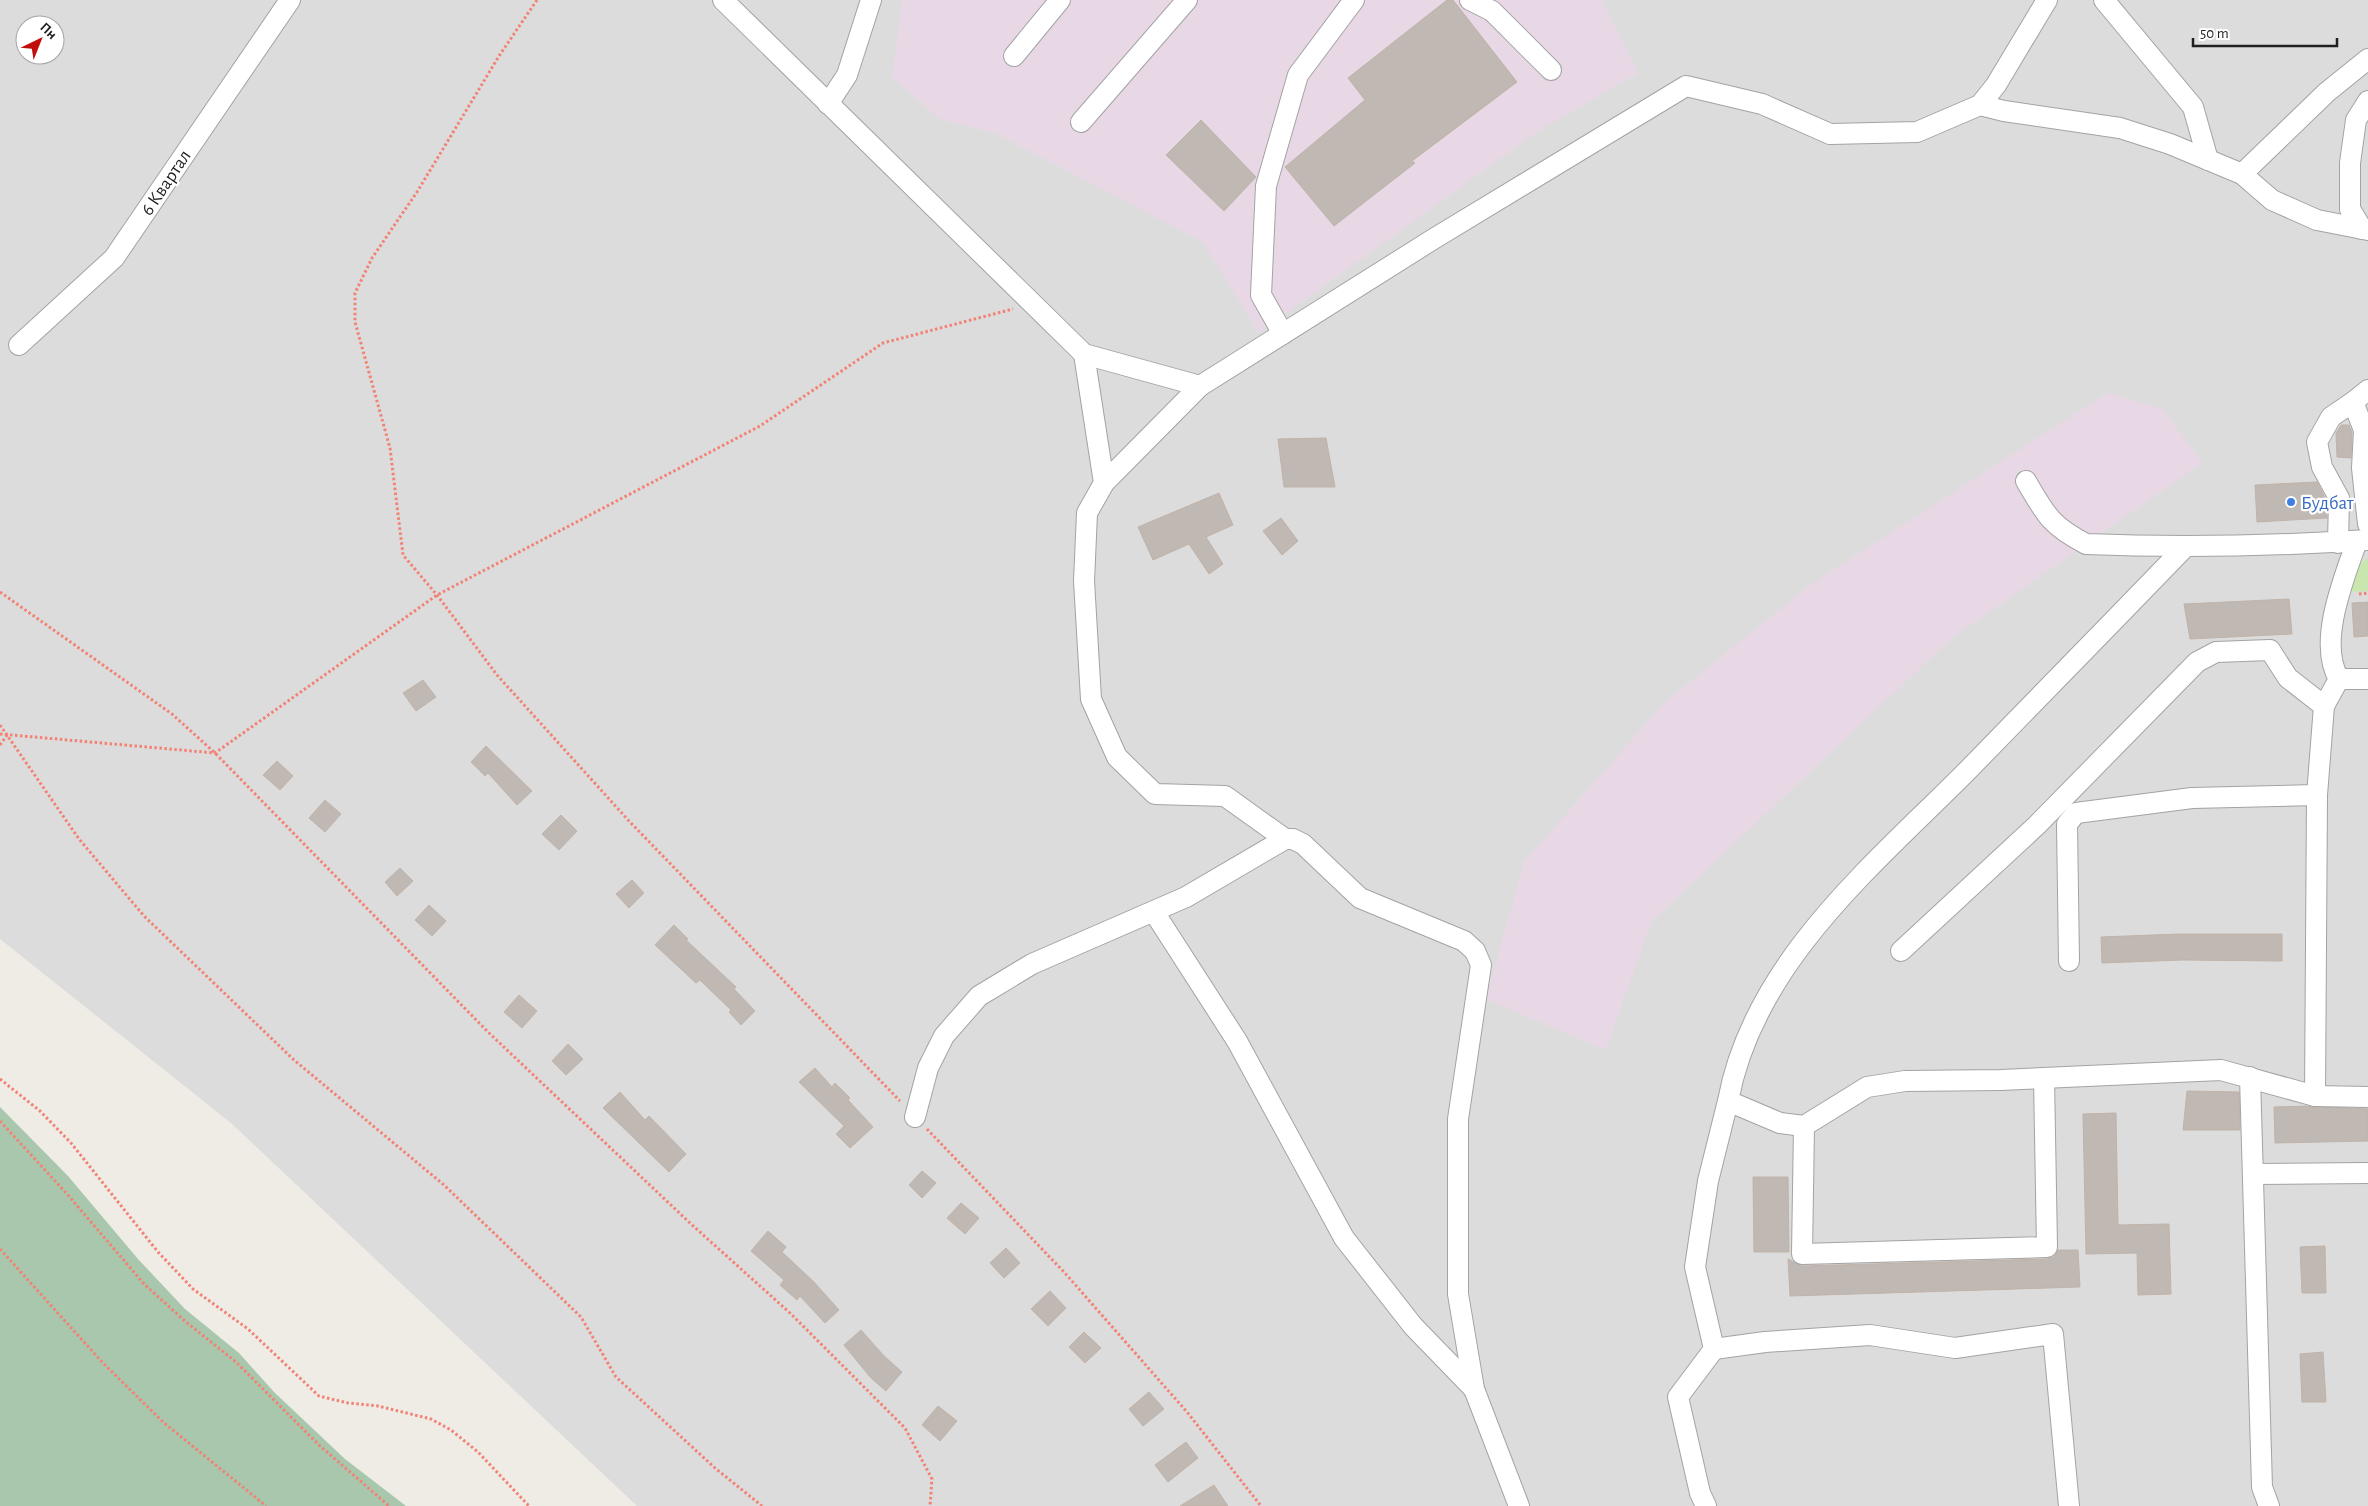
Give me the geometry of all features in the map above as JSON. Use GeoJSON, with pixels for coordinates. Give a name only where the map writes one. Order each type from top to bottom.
{"type":"FeatureCollection","features":[{"type":"Feature","properties":{"kind":"street","name":"6 Квартал"},"geometry":{"type":"LineString","coordinates":[[18,345],[114,258],[290,0]]}},
{"type":"Feature","properties":{"kind":"street"},"geometry":{"type":"LineString","coordinates":[[723,0],[1084,354],[1200,386]]}},
{"type":"Feature","properties":{"kind":"street"},"geometry":{"type":"LineString","coordinates":[[828,104],[848,75],[871,0]]}},
{"type":"Feature","properties":{"kind":"street"},"geometry":{"type":"LineString","coordinates":[[1014,56],[1060,0]]}},
{"type":"Feature","properties":{"kind":"street"},"geometry":{"type":"LineString","coordinates":[[1081,122],[1187,0]]}},
{"type":"Feature","properties":{"kind":"street"},"geometry":{"type":"LineString","coordinates":[[1283,334],[1261,296],[1266,186],[1298,75],[1354,0]]}},
{"type":"Feature","properties":{"kind":"street"},"geometry":{"type":"LineString","coordinates":[[1470,0],[1492,11],[1551,70]]}},
{"type":"Feature","properties":{"kind":"street"},"geometry":{"type":"LineString","coordinates":[[1285,839],[1225,796],[1155,794],[1117,758],[1090,699],[1084,581],[1087,513],[1104,483],[1200,386],[1435,238],[1686,86],[1762,104],[1830,134],[1917,132],[1980,105],[1996,85],[2046,0]]}},
{"type":"Feature","properties":{"kind":"street"},"geometry":{"type":"LineString","coordinates":[[2104,0],[2193,107],[2208,160]]}},
{"type":"Feature","properties":{"kind":"street"},"geometry":{"type":"LineString","coordinates":[[2242,174],[2327,92],[2368,59]]}},
{"type":"Feature","properties":{"kind":"street"},"geometry":{"type":"LineString","coordinates":[[2365,229],[2350,209],[2350,163],[2356,120],[2368,101]]}},
{"type":"Feature","properties":{"kind":"street"},"geometry":{"type":"LineString","coordinates":[[1980,105],[2004,111],[2120,128],[2170,144],[2242,174],[2272,200],[2316,220],[2365,229]]}},
{"type":"Feature","properties":{"kind":"street"},"geometry":{"type":"LineString","coordinates":[[1084,354],[1104,483]]}},
{"type":"Feature","properties":{"kind":"street"},"geometry":{"type":"LineString","coordinates":[[2339,679],[2334,670],[2330,655],[2334,614],[2354,541],[2339,498],[2322,467],[2317,442],[2331,417],[2360,396],[2364,430],[2362,468],[2368,524]]}},
{"type":"Feature","properties":{"kind":"street"},"geometry":{"type":"LineString","coordinates":[[2026,481],[2049,519],[2065,533],[2086,544],[2186,546],[2354,541]]}},
{"type":"Feature","properties":{"kind":"street"},"geometry":{"type":"LineString","coordinates":[[1714,1349],[1695,1267],[1708,1181],[1728,1101],[1733,1072],[1762,1006],[1804,940],[1879,859],[2186,546]]}},
{"type":"Feature","properties":{"kind":"street"},"geometry":{"type":"LineString","coordinates":[[1901,951],[2037,826],[2196,662],[2216,652],[2270,650],[2288,678],[2324,706]]}},
{"type":"Feature","properties":{"kind":"street"},"geometry":{"type":"LineString","coordinates":[[2339,679],[2368,679]]}},
{"type":"Feature","properties":{"kind":"street"},"geometry":{"type":"LineString","coordinates":[[2315,1096],[2317,795],[2324,706],[2339,679]]}},
{"type":"Feature","properties":{"kind":"street"},"geometry":{"type":"LineString","coordinates":[[2069,962],[2067,824],[2076,813],[2192,798],[2317,795]]}},
{"type":"Feature","properties":{"kind":"street"},"geometry":{"type":"LineString","coordinates":[[915,1117],[928,1068],[944,1036],[979,996],[1032,964],[1186,898],[1285,839],[1293,839],[1303,844],[1360,898],[1464,941],[1475,951],[1481,965],[1458,1119],[1458,1294],[1474,1389],[1519,1506]]}},
{"type":"Feature","properties":{"kind":"street"},"geometry":{"type":"LineString","coordinates":[[1154,912],[1236,1041],[1344,1238],[1413,1326],[1474,1389]]}},
{"type":"Feature","properties":{"kind":"street"},"geometry":{"type":"LineString","coordinates":[[1728,1101],[1780,1122],[1804,1126],[1867,1087],[1905,1081],[2044,1078],[2221,1070],[2315,1096],[2368,1096]]}},
{"type":"Feature","properties":{"kind":"street"},"geometry":{"type":"LineString","coordinates":[[2250,1077],[2262,1487],[2269,1506]]}},
{"type":"Feature","properties":{"kind":"street"},"geometry":{"type":"LineString","coordinates":[[1804,1126],[1802,1254],[2047,1247],[2044,1078]]}},
{"type":"Feature","properties":{"kind":"street"},"geometry":{"type":"LineString","coordinates":[[2252,1174],[2368,1173]]}},
{"type":"Feature","properties":{"kind":"street"},"geometry":{"type":"LineString","coordinates":[[1706,1506],[1700,1493],[1678,1397],[1714,1349],[1765,1342],[1870,1335],[1955,1348],[2053,1334],[2068,1506]]}},
{"type":"Feature","properties":{"kind":"path"},"geometry":{"type":"LineString","coordinates":[[537,0],[500,56],[417,192],[372,258],[355,293],[355,322],[390,448],[403,555],[437,595],[497,675],[629,822],[1064,1272],[1187,1412],[1261,1506]]}},
{"type":"Feature","properties":{"kind":"path"},"geometry":{"type":"LineString","coordinates":[[0,734],[215,753],[437,595],[760,426],[883,344],[1033,304]]}},
{"type":"Feature","properties":{"kind":"path"},"geometry":{"type":"LineString","coordinates":[[0,592],[172,714],[215,753],[256,797],[380,918],[488,1032],[691,1224],[790,1312],[905,1428],[932,1479],[930,1506]]}},
{"type":"Feature","properties":{"kind":"path"},"geometry":{"type":"LineString","coordinates":[[0,725],[79,839],[144,916],[294,1060],[451,1191],[581,1317],[616,1377],[715,1468],[762,1506]]}},
{"type":"Feature","properties":{"kind":"path"},"geometry":{"type":"LineString","coordinates":[[0,745],[7,735]]}},
{"type":"Feature","properties":{"kind":"path"},"geometry":{"type":"LineString","coordinates":[[0,1080],[26,1099],[71,1143],[152,1245],[193,1289],[248,1328],[319,1396],[348,1404],[378,1406],[432,1419],[451,1430],[478,1452],[529,1506]]}},
{"type":"Feature","properties":{"kind":"path"},"geometry":{"type":"LineString","coordinates":[[0,1122],[67,1194],[146,1285],[186,1322],[236,1362],[318,1445],[389,1506]]}},
{"type":"Feature","properties":{"kind":"path"},"geometry":{"type":"LineString","coordinates":[[0,1249],[102,1362],[163,1422],[266,1506]]}},
{"type":"Feature","properties":{"kind":"shaded area"},"geometry":{"type":"Polygon","coordinates":[[[0,0],[2368,0],[2368,1506],[637,1506],[231,1123],[0,939],[0,0]]]}},
{"type":"Feature","properties":{"kind":"shaded area"},"geometry":{"type":"Polygon","coordinates":[[[902,0],[1601,0],[1638,73],[1537,132],[1259,333],[1203,242],[997,134],[940,119],[892,77],[902,0]]]}},
{"type":"Feature","properties":{"kind":"shaded area"},"geometry":{"type":"Polygon","coordinates":[[[2107,393],[2163,409],[2202,463],[1951,639],[1651,922],[1606,1050],[1486,999],[1524,862],[1664,703],[1810,585],[2107,393]]]}},
{"type":"Feature","properties":{"kind":"green space"},"geometry":{"type":"Polygon","coordinates":[[[2368,558],[2368,591],[2347,592],[2358,565],[2368,558]]]}},
{"type":"Feature","properties":{"kind":"green space"},"geometry":{"type":"Polygon","coordinates":[[[0,1107],[68,1176],[138,1259],[185,1309],[239,1353],[275,1393],[345,1459],[406,1506],[0,1506],[0,1107]]]}},
{"type":"Feature","properties":{"kind":"building"},"geometry":{"type":"Polygon","coordinates":[[[1447,0],[1453,0],[1517,82],[1412,161],[1415,163],[1334,226],[1285,167],[1365,100],[1348,78],[1447,0]]]}},
{"type":"Feature","properties":{"kind":"building"},"geometry":{"type":"Polygon","coordinates":[[[1201,120],[1256,177],[1224,211],[1166,155],[1201,120]]]}},
{"type":"Feature","properties":{"kind":"building"},"geometry":{"type":"Polygon","coordinates":[[[2341,425],[2349,425],[2352,432],[2351,458],[2337,457],[2336,433],[2341,425]]]}},
{"type":"Feature","properties":{"kind":"building"},"geometry":{"type":"Polygon","coordinates":[[[1326,438],[1335,487],[1284,487],[1278,439],[1326,438]]]}},
{"type":"Feature","properties":{"kind":"building","name":"Будбат"},"geometry":{"type":"Polygon","coordinates":[[[2317,482],[2326,500],[2327,518],[2257,522],[2255,485],[2317,482]]]}},
{"type":"Feature","properties":{"kind":"building"},"geometry":{"type":"Polygon","coordinates":[[[1219,493],[1233,525],[1206,537],[1223,564],[1209,574],[1189,544],[1153,560],[1138,527],[1219,493]]]}},
{"type":"Feature","properties":{"kind":"building"},"geometry":{"type":"Polygon","coordinates":[[[1281,518],[1298,541],[1282,555],[1263,531],[1281,518]]]}},
{"type":"Feature","properties":{"kind":"building"},"geometry":{"type":"Polygon","coordinates":[[[2289,599],[2292,634],[2190,639],[2184,604],[2289,599]]]}},
{"type":"Feature","properties":{"kind":"building"},"geometry":{"type":"Polygon","coordinates":[[[2368,602],[2368,636],[2354,637],[2352,603],[2368,602]]]}},
{"type":"Feature","properties":{"kind":"building"},"geometry":{"type":"Polygon","coordinates":[[[423,680],[436,697],[416,711],[403,693],[423,680]]]}},
{"type":"Feature","properties":{"kind":"building"},"geometry":{"type":"Polygon","coordinates":[[[486,746],[532,791],[517,805],[488,773],[485,776],[471,762],[486,746]]]}},
{"type":"Feature","properties":{"kind":"building"},"geometry":{"type":"Polygon","coordinates":[[[277,761],[293,776],[280,790],[263,775],[277,761]]]}},
{"type":"Feature","properties":{"kind":"building"},"geometry":{"type":"Polygon","coordinates":[[[325,800],[341,814],[325,832],[309,818],[325,800]]]}},
{"type":"Feature","properties":{"kind":"building"},"geometry":{"type":"Polygon","coordinates":[[[561,815],[577,831],[559,850],[542,834],[561,815]]]}},
{"type":"Feature","properties":{"kind":"building"},"geometry":{"type":"Polygon","coordinates":[[[400,868],[413,881],[397,896],[385,882],[400,868]]]}},
{"type":"Feature","properties":{"kind":"building"},"geometry":{"type":"Polygon","coordinates":[[[632,880],[644,893],[629,908],[616,894],[632,880]]]}},
{"type":"Feature","properties":{"kind":"building"},"geometry":{"type":"Polygon","coordinates":[[[429,905],[446,921],[432,936],[415,920],[429,905]]]}},
{"type":"Feature","properties":{"kind":"building"},"geometry":{"type":"Polygon","coordinates":[[[674,925],[688,939],[686,940],[736,987],[734,989],[755,1011],[741,1025],[729,1012],[731,1010],[700,980],[696,983],[655,945],[674,925]]]}},
{"type":"Feature","properties":{"kind":"building"},"geometry":{"type":"Polygon","coordinates":[[[2179,934],[2282,934],[2282,961],[2182,960],[2102,963],[2101,937],[2179,934]]]}},
{"type":"Feature","properties":{"kind":"building"},"geometry":{"type":"Polygon","coordinates":[[[519,995],[537,1011],[522,1028],[504,1012],[519,995]]]}},
{"type":"Feature","properties":{"kind":"building"},"geometry":{"type":"Polygon","coordinates":[[[568,1044],[583,1059],[566,1075],[552,1061],[568,1044]]]}},
{"type":"Feature","properties":{"kind":"building"},"geometry":{"type":"Polygon","coordinates":[[[815,1068],[832,1087],[835,1083],[850,1098],[848,1100],[873,1127],[850,1148],[836,1134],[844,1126],[799,1082],[815,1068]]]}},
{"type":"Feature","properties":{"kind":"building"},"geometry":{"type":"Polygon","coordinates":[[[2187,1091],[2239,1092],[2240,1130],[2183,1130],[2187,1091]]]}},
{"type":"Feature","properties":{"kind":"building"},"geometry":{"type":"Polygon","coordinates":[[[620,1092],[645,1120],[649,1116],[686,1154],[669,1172],[603,1108],[620,1092]]]}},
{"type":"Feature","properties":{"kind":"building"},"geometry":{"type":"Polygon","coordinates":[[[2307,1106],[2368,1109],[2368,1141],[2275,1143],[2274,1107],[2307,1106]]]}},
{"type":"Feature","properties":{"kind":"building"},"geometry":{"type":"Polygon","coordinates":[[[2116,1113],[2118,1225],[2169,1224],[2171,1294],[2138,1295],[2137,1253],[2086,1254],[2083,1114],[2116,1113]]]}},
{"type":"Feature","properties":{"kind":"building"},"geometry":{"type":"Polygon","coordinates":[[[922,1171],[936,1183],[922,1198],[909,1185],[922,1171]]]}},
{"type":"Feature","properties":{"kind":"building"},"geometry":{"type":"Polygon","coordinates":[[[1753,1177],[1788,1177],[1789,1252],[1754,1252],[1753,1177]]]}},
{"type":"Feature","properties":{"kind":"building"},"geometry":{"type":"Polygon","coordinates":[[[961,1203],[979,1218],[965,1234],[947,1218],[961,1203]]]}},
{"type":"Feature","properties":{"kind":"building"},"geometry":{"type":"Polygon","coordinates":[[[768,1231],[786,1247],[782,1252],[814,1282],[839,1310],[825,1323],[800,1296],[797,1300],[780,1285],[784,1280],[751,1251],[768,1231]]]}},
{"type":"Feature","properties":{"kind":"building"},"geometry":{"type":"Polygon","coordinates":[[[2325,1246],[2326,1293],[2302,1293],[2300,1247],[2325,1246]]]}},
{"type":"Feature","properties":{"kind":"building"},"geometry":{"type":"Polygon","coordinates":[[[1006,1248],[1020,1263],[1004,1278],[990,1263],[1006,1248]]]}},
{"type":"Feature","properties":{"kind":"building"},"geometry":{"type":"Polygon","coordinates":[[[2058,1250],[2078,1250],[2080,1287],[1790,1296],[1788,1259],[1802,1266],[2047,1259],[2054,1257],[2058,1250]]]}},
{"type":"Feature","properties":{"kind":"building"},"geometry":{"type":"Polygon","coordinates":[[[1050,1291],[1066,1308],[1048,1326],[1031,1309],[1050,1291]]]}},
{"type":"Feature","properties":{"kind":"building"},"geometry":{"type":"Polygon","coordinates":[[[861,1330],[884,1356],[902,1372],[886,1391],[870,1377],[844,1345],[861,1330]]]}},
{"type":"Feature","properties":{"kind":"building"},"geometry":{"type":"Polygon","coordinates":[[[1084,1332],[1101,1348],[1085,1363],[1069,1347],[1084,1332]]]}},
{"type":"Feature","properties":{"kind":"building"},"geometry":{"type":"Polygon","coordinates":[[[2323,1352],[2326,1402],[2302,1402],[2300,1354],[2323,1352]]]}},
{"type":"Feature","properties":{"kind":"building"},"geometry":{"type":"Polygon","coordinates":[[[1149,1392],[1164,1409],[1143,1426],[1129,1409],[1149,1392]]]}},
{"type":"Feature","properties":{"kind":"building"},"geometry":{"type":"Polygon","coordinates":[[[938,1406],[957,1421],[940,1441],[922,1425],[938,1406]]]}},
{"type":"Feature","properties":{"kind":"building"},"geometry":{"type":"Polygon","coordinates":[[[1186,1442],[1198,1458],[1168,1482],[1155,1465],[1186,1442]]]}},
{"type":"Feature","properties":{"kind":"building"},"geometry":{"type":"Polygon","coordinates":[[[1214,1485],[1228,1506],[1180,1506],[1214,1485]]]}},
{"type":"Feature","properties":{"kind":"place","name":"Будбат"},"geometry":{"type":"Point","coordinates":[2291,502]}}]}
